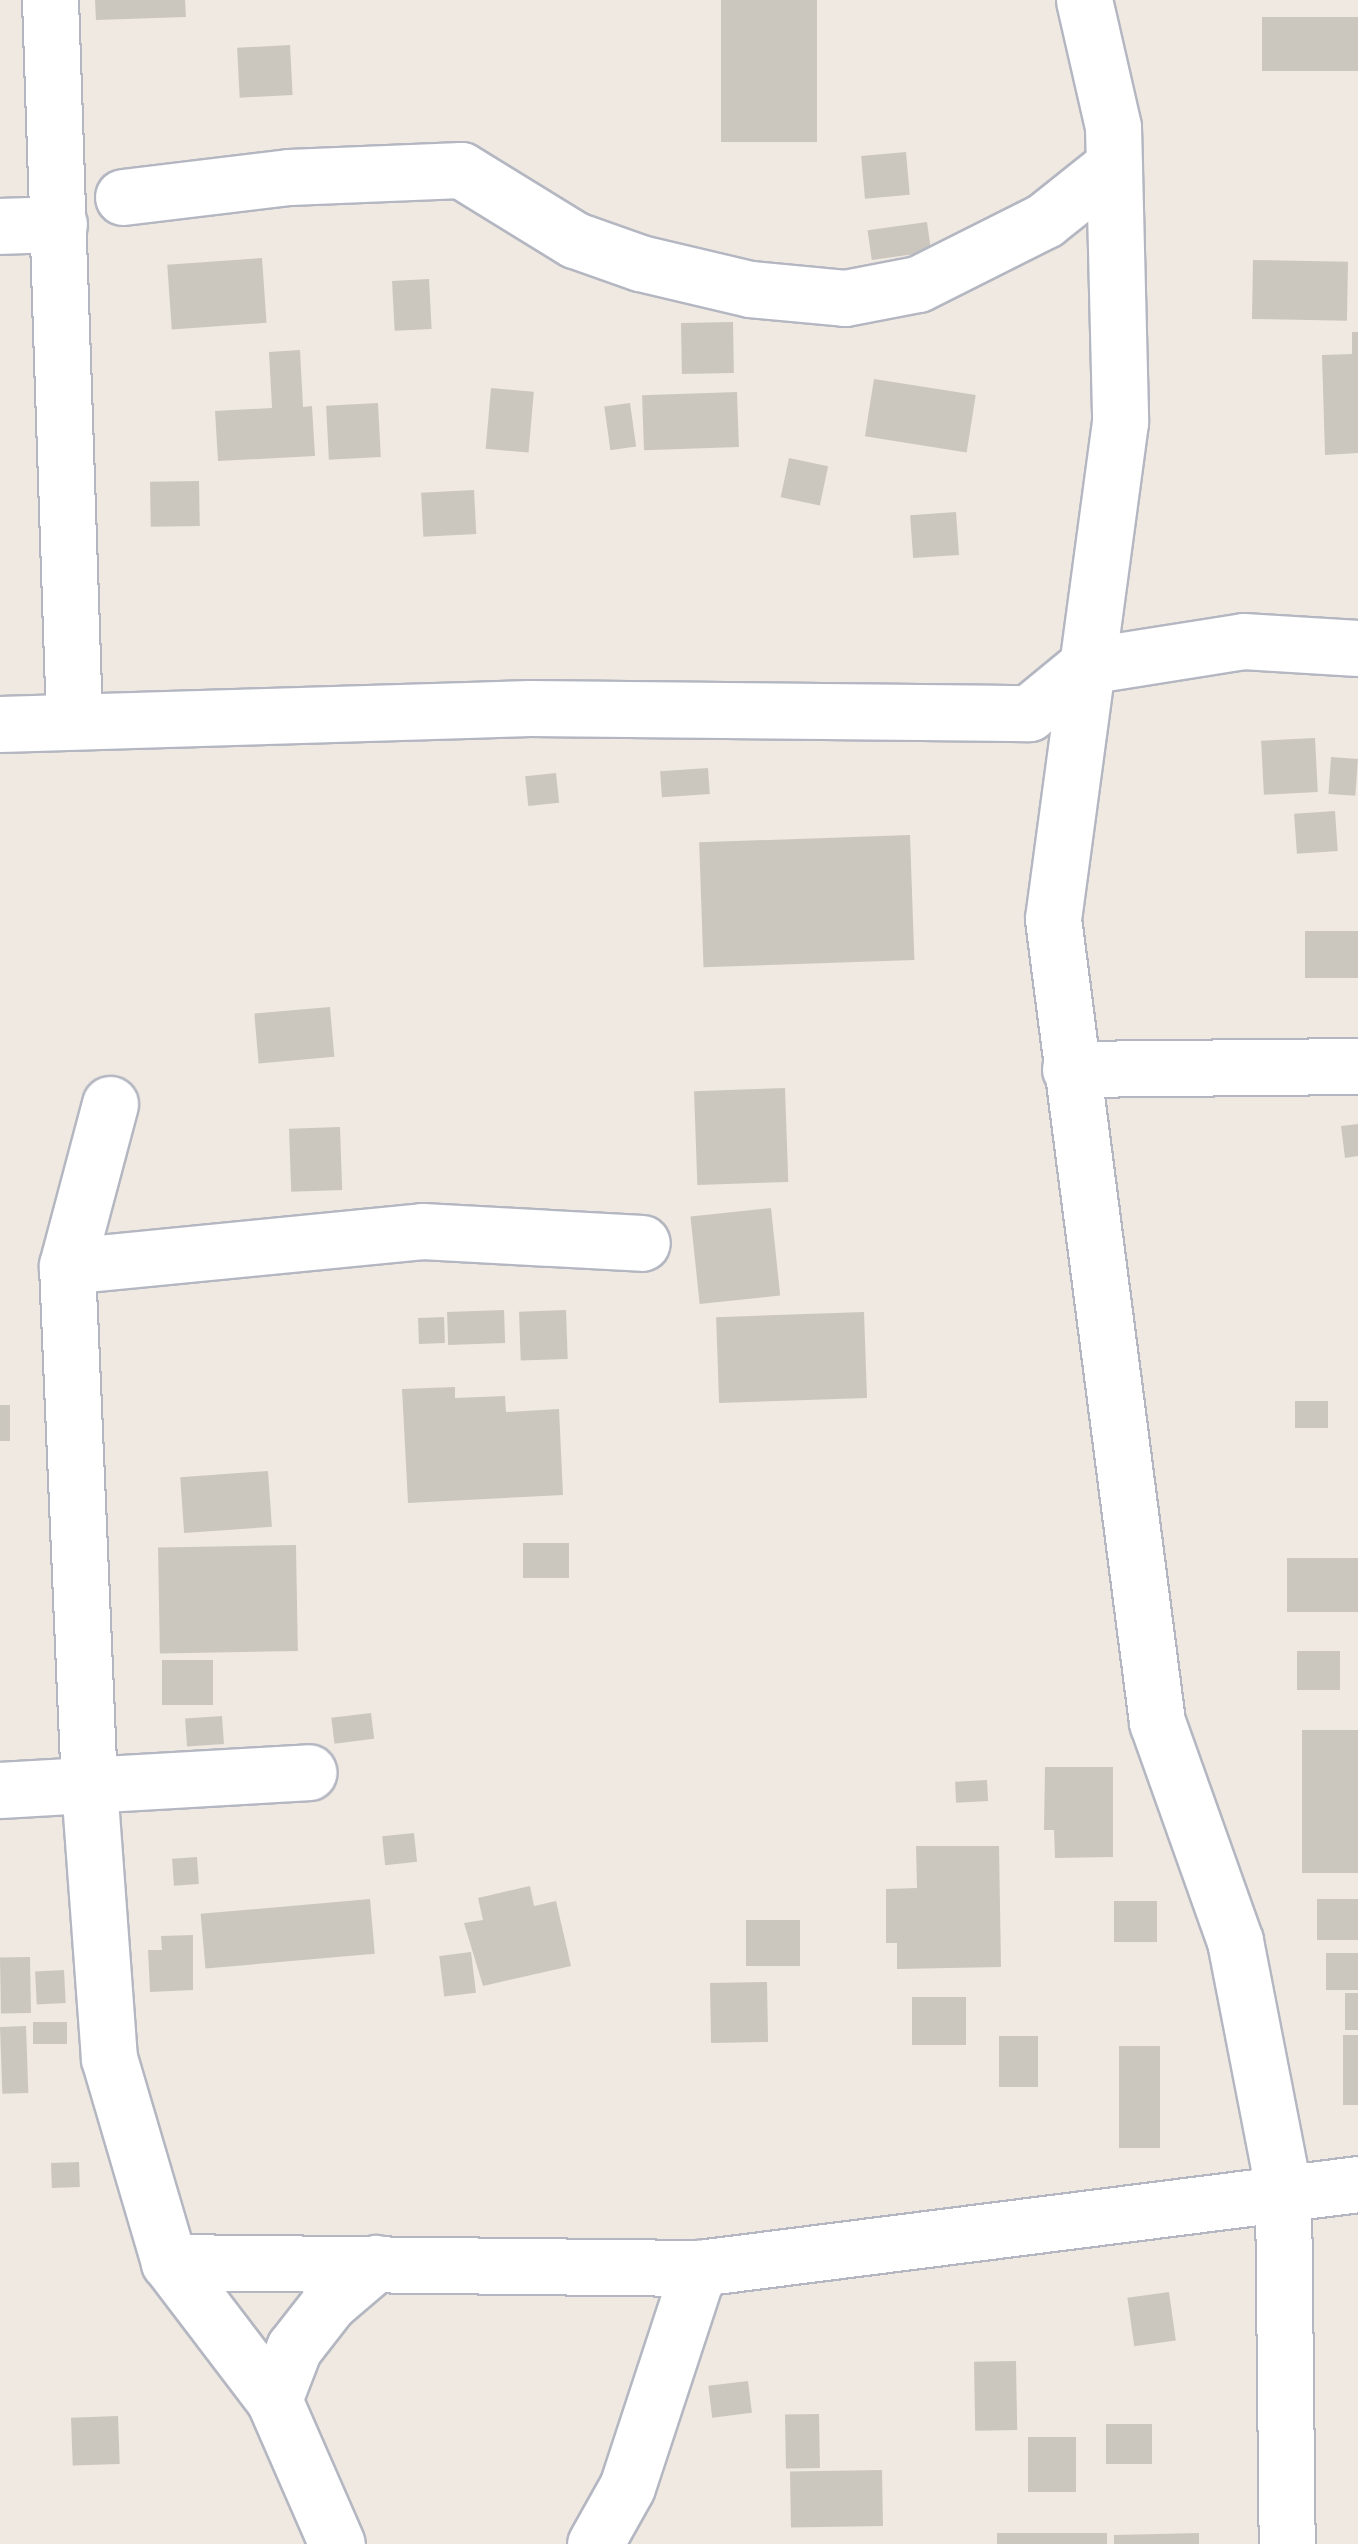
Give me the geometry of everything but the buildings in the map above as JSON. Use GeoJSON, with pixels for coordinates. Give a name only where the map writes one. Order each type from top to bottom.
{"type":"FeatureCollection","features":[{"type":"Feature","properties":{"kind":"street"},"geometry":{"type":"LineString","coordinates":[[50,0],[74,721]]}},
{"type":"Feature","properties":{"kind":"street"},"geometry":{"type":"LineString","coordinates":[[1084,0],[1113,127],[1120,422],[1052,918],[1157,1722],[1235,1942],[1282,2189],[1286,2544]]}},
{"type":"Feature","properties":{"kind":"street"},"geometry":{"type":"LineString","coordinates":[[123,197],[376,170],[462,170],[576,240],[640,263],[750,288],[845,298],[918,284],[1044,220],[1114,165]]}},
{"type":"Feature","properties":{"kind":"street"},"geometry":{"type":"LineString","coordinates":[[0,226],[59,224]]}},
{"type":"Feature","properties":{"kind":"street"},"geometry":{"type":"LineString","coordinates":[[0,724],[530,708],[1029,713],[1086,666],[1242,642],[1358,648]]}},
{"type":"Feature","properties":{"kind":"street"},"geometry":{"type":"LineString","coordinates":[[1070,1069],[1358,1066]]}},
{"type":"Feature","properties":{"kind":"street"},"geometry":{"type":"LineString","coordinates":[[110,1104],[68,1266],[89,1786],[109,2058],[169,2262],[274,2400],[337,2544]]}},
{"type":"Feature","properties":{"kind":"street"},"geometry":{"type":"LineString","coordinates":[[68,1266],[422,1231],[642,1243]]}},
{"type":"Feature","properties":{"kind":"street"},"geometry":{"type":"LineString","coordinates":[[0,1790],[308,1772]]}},
{"type":"Feature","properties":{"kind":"street"},"geometry":{"type":"LineString","coordinates":[[169,2262],[699,2268],[1282,2189],[1358,2184]]}},
{"type":"Feature","properties":{"kind":"street"},"geometry":{"type":"LineString","coordinates":[[274,2400],[294,2348],[329,2303],[376,2263]]}},
{"type":"Feature","properties":{"kind":"street"},"geometry":{"type":"LineString","coordinates":[[595,2544],[627,2487],[699,2268]]}}]}
